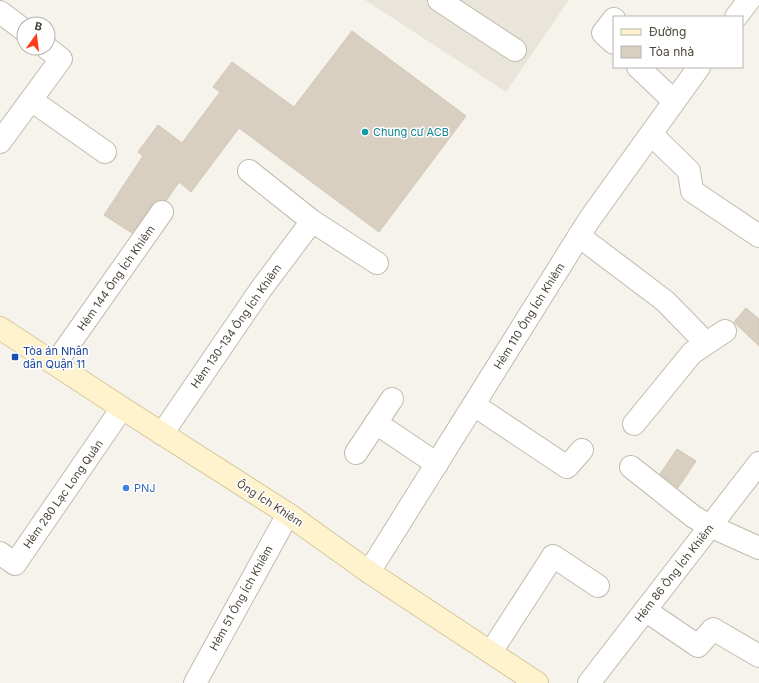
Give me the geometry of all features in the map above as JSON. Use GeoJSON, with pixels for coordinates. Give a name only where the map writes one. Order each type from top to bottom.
{"type":"FeatureCollection","features":[{"type":"Feature","properties":{"kind":"main road","name":"Ông Ích Khiêm"},"geometry":{"type":"LineString","coordinates":[[0,328],[288,514],[369,572],[537,683]]}},
{"type":"Feature","properties":{"kind":"street"},"geometry":{"type":"LineString","coordinates":[[439,0],[515,50]]}},
{"type":"Feature","properties":{"kind":"street"},"geometry":{"type":"LineString","coordinates":[[737,16],[750,0]]}},
{"type":"Feature","properties":{"kind":"street"},"geometry":{"type":"LineString","coordinates":[[0,12],[16,24]]}},
{"type":"Feature","properties":{"kind":"street"},"geometry":{"type":"LineString","coordinates":[[613,20],[603,33],[613,42]]}},
{"type":"Feature","properties":{"kind":"street"},"geometry":{"type":"LineString","coordinates":[[0,142],[61,59],[56,55]]}},
{"type":"Feature","properties":{"kind":"street"},"geometry":{"type":"LineString","coordinates":[[639,68],[674,101]]}},
{"type":"Feature","properties":{"kind":"street","name":"Hẻm 110 Ông Ích Khiêm"},"geometry":{"type":"LineString","coordinates":[[369,572],[589,220],[698,68]]}},
{"type":"Feature","properties":{"kind":"street"},"geometry":{"type":"LineString","coordinates":[[31,100],[105,152]]}},
{"type":"Feature","properties":{"kind":"street"},"geometry":{"type":"LineString","coordinates":[[651,134],[689,170],[692,191],[759,236]]}},
{"type":"Feature","properties":{"kind":"street"},"geometry":{"type":"LineString","coordinates":[[249,171],[312,221],[377,263]]}},
{"type":"Feature","properties":{"kind":"street","name":"Hẻm 144 Ông Ích Khiêm"},"geometry":{"type":"LineString","coordinates":[[55,364],[162,212]]}},
{"type":"Feature","properties":{"kind":"street","name":"Hẻm 130-134 Ông Ích Khiêm"},"geometry":{"type":"LineString","coordinates":[[162,434],[261,289],[312,221]]}},
{"type":"Feature","properties":{"kind":"street"},"geometry":{"type":"LineString","coordinates":[[579,236],[665,301],[706,343]]}},
{"type":"Feature","properties":{"kind":"street"},"geometry":{"type":"LineString","coordinates":[[634,424],[692,353],[725,331]]}},
{"type":"Feature","properties":{"kind":"street"},"geometry":{"type":"LineString","coordinates":[[356,454],[392,399]]}},
{"type":"Feature","properties":{"kind":"street"},"geometry":{"type":"LineString","coordinates":[[474,405],[567,467],[582,450]]}},
{"type":"Feature","properties":{"kind":"street","name":"Hẻm 280 Lạc Long Quân"},"geometry":{"type":"LineString","coordinates":[[0,553],[15,564],[122,408]]}},
{"type":"Feature","properties":{"kind":"street"},"geometry":{"type":"LineString","coordinates":[[376,423],[437,464]]}},
{"type":"Feature","properties":{"kind":"street","name":"Hẻm 86 Ông Ích Khiêm"},"geometry":{"type":"LineString","coordinates":[[589,683],[759,463]]}},
{"type":"Feature","properties":{"kind":"street"},"geometry":{"type":"LineString","coordinates":[[631,467],[694,517],[710,526],[759,548]]}},
{"type":"Feature","properties":{"kind":"street","name":"Hẻm 51 Ông Ích Khiêm"},"geometry":{"type":"LineString","coordinates":[[195,683],[288,514]]}},
{"type":"Feature","properties":{"kind":"street"},"geometry":{"type":"LineString","coordinates":[[491,652],[553,556],[598,586]]}},
{"type":"Feature","properties":{"kind":"street"},"geometry":{"type":"LineString","coordinates":[[645,610],[698,646],[713,629],[759,656]]}},
{"type":"Feature","properties":{"kind":"shaded area"},"geometry":{"type":"Polygon","coordinates":[[[365,0],[569,0],[506,92],[365,0]]]}},
{"type":"Feature","properties":{"kind":"building","name":"Chung cư ACB"},"geometry":{"type":"Polygon","coordinates":[[[352,31],[466,116],[379,232],[239,128],[191,192],[179,182],[166,201],[157,201],[152,205],[132,233],[104,215],[143,156],[138,152],[158,125],[182,143],[220,92],[213,87],[232,62],[294,107],[352,31]]]}},
{"type":"Feature","properties":{"kind":"building"},"geometry":{"type":"Polygon","coordinates":[[[746,308],[759,319],[759,346],[734,322],[746,308]]]}},
{"type":"Feature","properties":{"kind":"building"},"geometry":{"type":"Polygon","coordinates":[[[677,449],[696,461],[678,488],[660,474],[677,449]]]}},
{"type":"Feature","properties":{"kind":"place","name":"Chung cư ACB"},"geometry":{"type":"Point","coordinates":[365,132]}},
{"type":"Feature","properties":{"kind":"place","name":"Tòa án Nhân dân Quận 11"},"geometry":{"type":"Point","coordinates":[15,357]}},
{"type":"Feature","properties":{"kind":"place","name":"PNJ"},"geometry":{"type":"Point","coordinates":[126,488]}}]}
